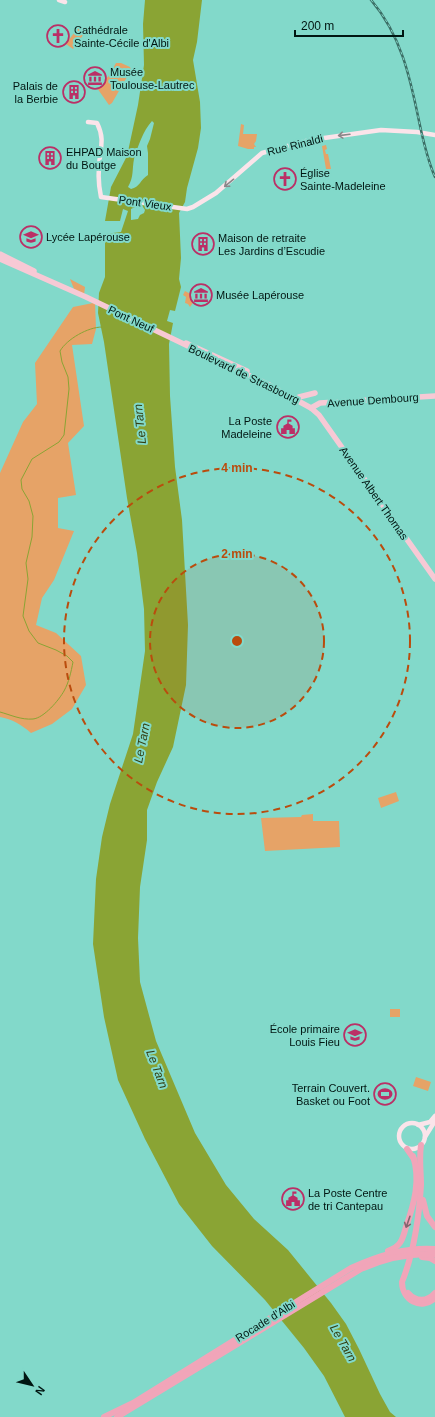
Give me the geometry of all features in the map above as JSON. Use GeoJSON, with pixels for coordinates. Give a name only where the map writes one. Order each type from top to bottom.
{"type":"FeatureCollection","features":[{"type":"Feature","properties":{"kind":"highway"},"geometry":{"type":"LineString","coordinates":[[421,1145],[421,1178],[418,1221],[405,1276],[402,1282],[402,1288],[408,1299],[413,1302],[424,1304],[435,1298]]}},
{"type":"Feature","properties":{"kind":"highway"},"geometry":{"type":"LineString","coordinates":[[407,1149],[413,1156],[418,1169],[418,1221]]}},
{"type":"Feature","properties":{"kind":"highway"},"geometry":{"type":"LineString","coordinates":[[351,1268],[371,1257],[394,1249],[402,1240],[415,1199],[416,1165],[413,1156]]}},
{"type":"Feature","properties":{"kind":"highway"},"geometry":{"type":"LineString","coordinates":[[420,1157],[423,1175],[423,1204],[427,1216],[435,1227]]}},
{"type":"Feature","properties":{"kind":"highway","name":"Rocade d'Albi"},"geometry":{"type":"LineString","coordinates":[[117,1417],[342,1276],[351,1268],[370,1260],[435,1249]]}},
{"type":"Feature","properties":{"kind":"highway"},"geometry":{"type":"LineString","coordinates":[[417,1253],[435,1261]]}},
{"type":"Feature","properties":{"kind":"highway","name":"Rocade d'Albi"},"geometry":{"type":"LineString","coordinates":[[417,1253],[435,1254]]}},
{"type":"Feature","properties":{"kind":"highway","name":"Rocade d'Albi"},"geometry":{"type":"LineString","coordinates":[[342,1276],[375,1263],[402,1255]]}},
{"type":"Feature","properties":{"kind":"highway"},"geometry":{"type":"LineString","coordinates":[[405,1276],[406,1289],[411,1296],[424,1300],[432,1297],[435,1293]]}},
{"type":"Feature","properties":{"kind":"highway","name":"Rocade d'Albi"},"geometry":{"type":"LineString","coordinates":[[104,1417],[133,1403],[259,1328]]}},
{"type":"Feature","properties":{"kind":"main road"},"geometry":{"type":"LineString","coordinates":[[0,254],[65,285],[71,291]]}},
{"type":"Feature","properties":{"kind":"main road"},"geometry":{"type":"LineString","coordinates":[[0,259],[71,291]]}},
{"type":"Feature","properties":{"kind":"main road","name":"Pont Neuf"},"geometry":{"type":"LineString","coordinates":[[71,291],[175,340]]}},
{"type":"Feature","properties":{"kind":"main road","name":"Boulevard de Strasbourg"},"geometry":{"type":"LineString","coordinates":[[175,340],[194,346],[266,380],[299,397],[312,408]]}},
{"type":"Feature","properties":{"kind":"main road","name":"Boulevard de Strasbourg"},"geometry":{"type":"LineString","coordinates":[[175,340],[288,394],[312,408]]}},
{"type":"Feature","properties":{"kind":"main road"},"geometry":{"type":"LineString","coordinates":[[299,397],[315,393]]}},
{"type":"Feature","properties":{"kind":"main road","name":"Avenue Dembourg"},"geometry":{"type":"LineString","coordinates":[[312,408],[320,403],[435,396]]}},
{"type":"Feature","properties":{"kind":"main road","name":"Avenue Albert Thomas"},"geometry":{"type":"LineString","coordinates":[[312,408],[319,415],[435,579]]}},
{"type":"Feature","properties":{"kind":"street"},"geometry":{"type":"LineString","coordinates":[[59,0],[65,2]]}},
{"type":"Feature","properties":{"kind":"street","name":"Pont Vieux"},"geometry":{"type":"LineString","coordinates":[[88,122],[97,123],[102,138],[99,186],[103,197],[186,209]]}},
{"type":"Feature","properties":{"kind":"street","name":"Rue Rinaldi"},"geometry":{"type":"LineString","coordinates":[[186,209],[193,207],[216,193],[262,153],[310,140],[381,130],[422,132],[435,135]]}},
{"type":"Feature","properties":{"kind":"street"},"geometry":{"type":"LineString","coordinates":[[435,1116],[430,1122],[418,1125],[407,1124],[400,1131],[399,1141],[407,1149],[414,1149],[421,1145],[429,1128],[435,1121]]}},
{"type":"Feature","properties":{"kind":"street"},"geometry":{"type":"LineString","coordinates":[[418,1125],[423,1130],[425,1137]]}},
{"type":"Feature","properties":{"kind":"shaded area"},"geometry":{"type":"Polygon","coordinates":[[[79,26],[86,31],[73,49],[66,44],[79,26]]]}},
{"type":"Feature","properties":{"kind":"shaded area"},"geometry":{"type":"Polygon","coordinates":[[[116,63],[121,63],[130,67],[131,70],[112,103],[109,105],[97,88],[101,86],[108,77],[116,63]]]}},
{"type":"Feature","properties":{"kind":"shaded area"},"geometry":{"type":"Polygon","coordinates":[[[241,124],[244,125],[243,134],[257,134],[254,144],[256,147],[254,147],[254,149],[238,146],[241,124]]]}},
{"type":"Feature","properties":{"kind":"shaded area"},"geometry":{"type":"Polygon","coordinates":[[[326,145],[327,149],[325,150],[326,154],[328,154],[331,169],[326,169],[322,146],[326,145]]]}},
{"type":"Feature","properties":{"kind":"shaded area"},"geometry":{"type":"Polygon","coordinates":[[[70,279],[85,287],[84,295],[74,289],[70,279]]]}},
{"type":"Feature","properties":{"kind":"shaded area"},"geometry":{"type":"Polygon","coordinates":[[[199,289],[201,291],[190,307],[185,303],[186,297],[183,295],[185,291],[194,296],[199,289]]]}},
{"type":"Feature","properties":{"kind":"shaded area"},"geometry":{"type":"Polygon","coordinates":[[[95,301],[96,329],[92,344],[72,345],[84,426],[68,443],[76,495],[58,498],[58,528],[74,531],[54,580],[42,598],[36,625],[56,633],[81,656],[86,685],[72,709],[52,724],[31,733],[17,723],[0,717],[0,473],[23,422],[37,404],[35,363],[73,307],[93,303],[95,301]]]}},
{"type":"Feature","properties":{"kind":"shaded area"},"geometry":{"type":"Polygon","coordinates":[[[396,792],[399,801],[381,808],[378,798],[396,792]]]}},
{"type":"Feature","properties":{"kind":"shaded area"},"geometry":{"type":"Polygon","coordinates":[[[313,814],[313,821],[339,821],[340,847],[265,851],[261,818],[301,817],[302,815],[313,814]]]}},
{"type":"Feature","properties":{"kind":"shaded area"},"geometry":{"type":"Polygon","coordinates":[[[390,1009],[400,1009],[400,1017],[390,1017],[390,1009]]]}},
{"type":"Feature","properties":{"kind":"shaded area"},"geometry":{"type":"Polygon","coordinates":[[[416,1077],[431,1082],[428,1091],[413,1086],[416,1077]]]}},
{"type":"Feature","properties":{"kind":"water","name":"Le Tarn"},"geometry":{"type":"Polygon","coordinates":[[[145,0],[202,0],[197,42],[193,60],[200,102],[201,128],[198,148],[187,188],[185,202],[179,213],[181,258],[179,279],[181,287],[175,311],[170,310],[167,321],[173,323],[169,344],[170,396],[175,467],[182,520],[188,625],[186,685],[173,747],[157,782],[147,810],[147,840],[140,887],[138,938],[140,982],[156,1041],[195,1133],[226,1185],[254,1219],[288,1250],[346,1324],[380,1394],[390,1412],[396,1417],[345,1417],[324,1376],[304,1348],[265,1300],[212,1246],[179,1204],[145,1139],[118,1080],[104,1017],[93,944],[96,879],[102,837],[110,804],[133,734],[145,651],[144,609],[137,553],[127,498],[104,342],[98,313],[99,293],[105,277],[105,234],[121,232],[128,211],[123,209],[120,221],[105,221],[111,187],[127,156],[138,105],[144,65],[143,24],[145,0]],[[152,121],[143,134],[134,159],[132,176],[128,187],[131,189],[136,187],[148,175],[147,146],[154,123],[152,121]],[[139,199],[135,207],[131,209],[131,220],[138,219],[140,215],[144,213],[145,210],[141,204],[141,199],[139,199]]]}},
{"type":"Feature","properties":{"kind":"waterway"},"geometry":{"type":"LineString","coordinates":[[0,712],[24,719],[37,718],[51,708],[59,699],[66,688],[70,677],[73,662],[67,656],[56,650],[38,643],[29,631],[23,616],[28,579],[26,563],[32,537],[33,516],[29,501],[22,489],[21,480],[32,459],[59,442],[64,435],[69,389],[68,377],[62,362],[60,351],[78,334],[102,327]]}},
{"type":"Feature","properties":{"kind":"railway"},"geometry":{"type":"LineString","coordinates":[[371,0],[390,27],[403,57],[412,88],[426,149],[435,177]]}},
{"type":"Feature","properties":{"kind":"place","name":"Cathédrale Sainte-Cécile d'Albi"},"geometry":{"type":"Point","coordinates":[58,36]}},
{"type":"Feature","properties":{"kind":"place","name":"Musée Toulouse-Lautrec"},"geometry":{"type":"Point","coordinates":[95,78]}},
{"type":"Feature","properties":{"kind":"place","name":"Palais de la Berbie"},"geometry":{"type":"Point","coordinates":[74,92]}},
{"type":"Feature","properties":{"kind":"place","name":"EHPAD Maison du Boutge"},"geometry":{"type":"Point","coordinates":[50,158]}},
{"type":"Feature","properties":{"kind":"place","name":"Église Sainte-Madeleine"},"geometry":{"type":"Point","coordinates":[285,179]}},
{"type":"Feature","properties":{"kind":"place","name":"Lycée Lapérouse"},"geometry":{"type":"Point","coordinates":[31,237]}},
{"type":"Feature","properties":{"kind":"place","name":"Maison de retraite Les Jardins d’Escudie"},"geometry":{"type":"Point","coordinates":[203,244]}},
{"type":"Feature","properties":{"kind":"place","name":"Musée Lapérouse"},"geometry":{"type":"Point","coordinates":[201,295]}},
{"type":"Feature","properties":{"kind":"place","name":"La Poste Madeleine"},"geometry":{"type":"Point","coordinates":[288,427]}},
{"type":"Feature","properties":{"kind":"place","name":"École primaire Louis Fieu"},"geometry":{"type":"Point","coordinates":[355,1035]}},
{"type":"Feature","properties":{"kind":"place","name":"Terrain Couvert. Basket ou Foot"},"geometry":{"type":"Point","coordinates":[385,1094]}},
{"type":"Feature","properties":{"kind":"place","name":"La Poste Centre de tri Cantepau"},"geometry":{"type":"Point","coordinates":[293,1199]}}]}
